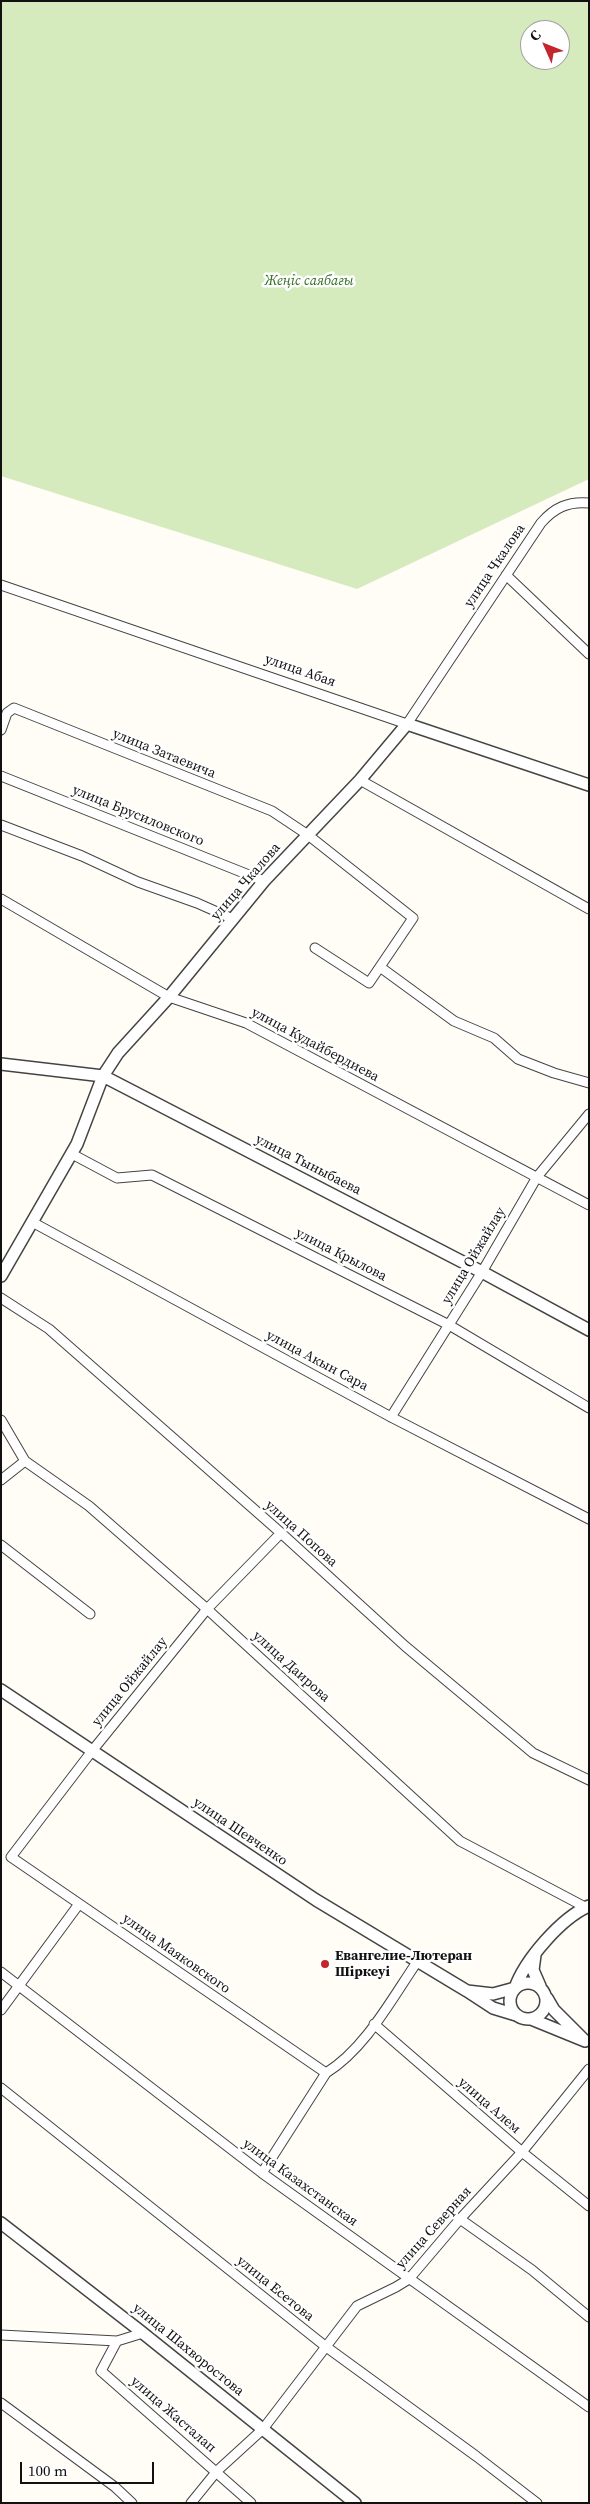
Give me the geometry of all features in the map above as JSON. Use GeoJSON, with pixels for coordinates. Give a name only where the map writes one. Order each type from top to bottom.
{"type":"FeatureCollection","features":[{"type":"Feature","properties":{"kind":"street","name":"улица Чкалова"},"geometry":{"type":"LineString","coordinates":[[1,1276],[34,1223],[72,1154],[103,1076],[118,1053],[168,997],[264,882],[360,780],[407,724],[541,523],[551,511],[559,507],[589,503]]}},
{"type":"Feature","properties":{"kind":"street"},"geometry":{"type":"LineString","coordinates":[[506,575],[589,654]]}},
{"type":"Feature","properties":{"kind":"street","name":"улица Абая"},"geometry":{"type":"LineString","coordinates":[[1,584],[589,786]]}},
{"type":"Feature","properties":{"kind":"street","name":"улица Затаевича"},"geometry":{"type":"LineString","coordinates":[[1,730],[8,713],[14,708],[272,811],[308,835]]}},
{"type":"Feature","properties":{"kind":"street","name":"улица Брусиловского"},"geometry":{"type":"LineString","coordinates":[[1,776],[264,882]]}},
{"type":"Feature","properties":{"kind":"street"},"geometry":{"type":"LineString","coordinates":[[360,780],[589,909]]}},
{"type":"Feature","properties":{"kind":"street"},"geometry":{"type":"LineString","coordinates":[[1,825],[82,856],[138,882],[197,902],[233,918]]}},
{"type":"Feature","properties":{"kind":"street"},"geometry":{"type":"LineString","coordinates":[[308,835],[413,918],[369,983],[315,948]]}},
{"type":"Feature","properties":{"kind":"street","name":"улица Кудайбердиева"},"geometry":{"type":"LineString","coordinates":[[1,898],[168,997],[246,1022],[589,1205]]}},
{"type":"Feature","properties":{"kind":"street"},"geometry":{"type":"LineString","coordinates":[[380,967],[454,1021],[494,1038],[518,1059],[554,1074],[589,1083]]}},
{"type":"Feature","properties":{"kind":"street","name":"улица Тыныбаева"},"geometry":{"type":"LineString","coordinates":[[1,1064],[103,1076],[482,1272],[589,1330]]}},
{"type":"Feature","properties":{"kind":"street","name":"улица Ойжайлау"},"geometry":{"type":"LineString","coordinates":[[391,1416],[482,1272],[536,1178],[589,1114]]}},
{"type":"Feature","properties":{"kind":"street","name":"улица Крылова"},"geometry":{"type":"LineString","coordinates":[[72,1154],[117,1178],[152,1175],[449,1325],[589,1408]]}},
{"type":"Feature","properties":{"kind":"street","name":"улица Акын Сара"},"geometry":{"type":"LineString","coordinates":[[34,1223],[391,1416],[589,1519]]}},
{"type":"Feature","properties":{"kind":"street","name":"улица Попова"},"geometry":{"type":"LineString","coordinates":[[1,1298],[49,1330],[281,1533],[404,1646],[534,1753],[589,1780]]}},
{"type":"Feature","properties":{"kind":"street","name":"улица Даирова"},"geometry":{"type":"LineString","coordinates":[[1,1420],[25,1461],[89,1506],[207,1609],[460,1841],[587,1906]]}},
{"type":"Feature","properties":{"kind":"street"},"geometry":{"type":"LineString","coordinates":[[1,1480],[25,1461]]}},
{"type":"Feature","properties":{"kind":"street","name":"улица Ойжайлау"},"geometry":{"type":"LineString","coordinates":[[11,1857],[92,1751],[207,1609],[281,1533]]}},
{"type":"Feature","properties":{"kind":"street"},"geometry":{"type":"LineString","coordinates":[[1,1545],[90,1614]]}},
{"type":"Feature","properties":{"kind":"street","name":"улица Шевченко"},"geometry":{"type":"LineString","coordinates":[[1,1690],[316,1900],[494,2008],[516,2015]]}},
{"type":"Feature","properties":{"kind":"street","name":"улица Маяковского"},"geometry":{"type":"LineString","coordinates":[[11,1857],[326,2073]]}},
{"type":"Feature","properties":{"kind":"street"},"geometry":{"type":"LineString","coordinates":[[1,2010],[79,1904]]}},
{"type":"Feature","properties":{"kind":"street"},"geometry":{"type":"LineString","coordinates":[[587,1906],[564,1922],[536,1953],[520,1973],[510,1999],[510,2005],[516,2015],[531,2019],[587,2042]]}},
{"type":"Feature","properties":{"kind":"street"},"geometry":{"type":"LineString","coordinates":[[536,1953],[533,1970],[546,1998],[554,2010],[587,2042]]}},
{"type":"Feature","properties":{"kind":"street"},"geometry":{"type":"LineString","coordinates":[[262,2173],[326,2073],[342,2063],[374,2024],[417,1962]]}},
{"type":"Feature","properties":{"kind":"street","name":"улица Казахстанская"},"geometry":{"type":"LineString","coordinates":[[1,1972],[262,2173],[589,2407]]}},
{"type":"Feature","properties":{"kind":"street"},"geometry":{"type":"LineString","coordinates":[[467,1991],[493,1994],[515,1988],[524,1983],[540,1986]]}},
{"type":"Feature","properties":{"kind":"street"},"geometry":{"type":"LineString","coordinates":[[531,2019],[541,2014],[545,2009],[546,1998]]}},
{"type":"Feature","properties":{"kind":"street","name":"улица Алем"},"geometry":{"type":"LineString","coordinates":[[374,2024],[522,2152],[589,2206]]}},
{"type":"Feature","properties":{"kind":"street","name":"улица Северная"},"geometry":{"type":"LineString","coordinates":[[191,2503],[217,2471],[263,2429],[357,2306],[396,2287],[409,2278],[460,2218],[522,2152],[589,2069]]}},
{"type":"Feature","properties":{"kind":"street","name":"улица Есетова"},"geometry":{"type":"LineString","coordinates":[[1,2088],[325,2346],[537,2503]]}},
{"type":"Feature","properties":{"kind":"street"},"geometry":{"type":"LineString","coordinates":[[460,2218],[532,2270],[589,2317]]}},
{"type":"Feature","properties":{"kind":"street","name":"улица Шахворостова"},"geometry":{"type":"LineString","coordinates":[[1,2223],[143,2333],[355,2503]]}},
{"type":"Feature","properties":{"kind":"street"},"geometry":{"type":"LineString","coordinates":[[1,2335],[117,2341],[143,2333]]}},
{"type":"Feature","properties":{"kind":"street","name":"улица Жасталап"},"geometry":{"type":"LineString","coordinates":[[117,2341],[101,2371],[217,2471],[251,2503]]}},
{"type":"Feature","properties":{"kind":"street"},"geometry":{"type":"LineString","coordinates":[[1,2403],[115,2487],[132,2503]]}},
{"type":"Feature","properties":{"kind":"green space","name":"Жеңіс саябағы"},"geometry":{"type":"Polygon","coordinates":[[[1,1],[589,1],[589,479],[357,589],[1,476],[1,1]]]}},
{"type":"Feature","properties":{"kind":"place","name":"Евангелие-Лютеран Шіркеуі"},"geometry":{"type":"Point","coordinates":[325,1964]}}]}
